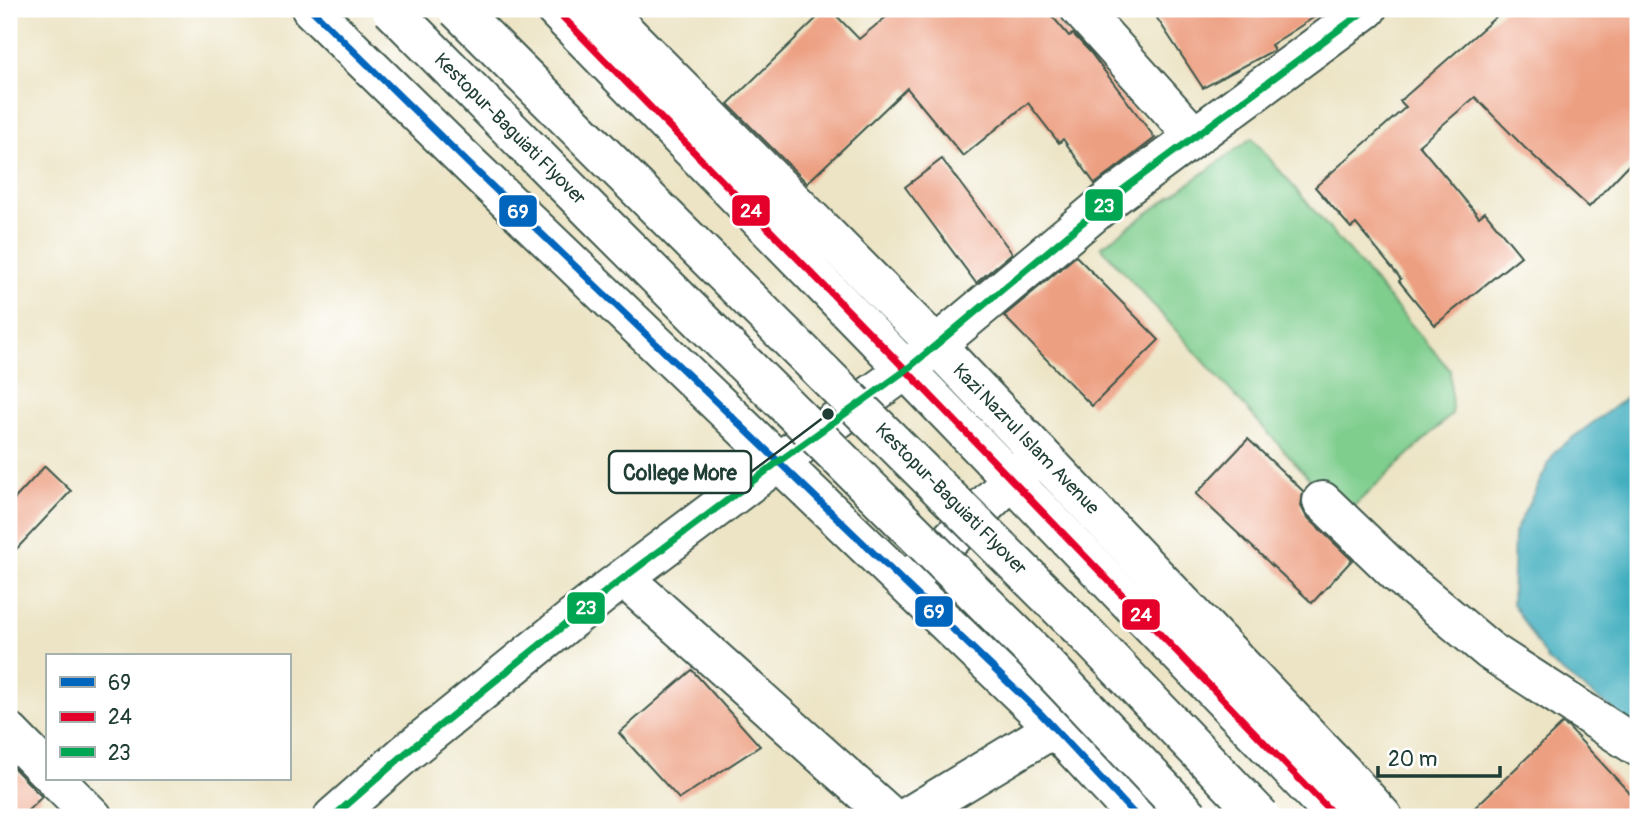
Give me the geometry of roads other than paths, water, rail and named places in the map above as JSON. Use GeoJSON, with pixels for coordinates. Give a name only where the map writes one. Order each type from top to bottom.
{"type":"FeatureCollection","features":[{"type":"Feature","properties":{"kind":"main road"},"geometry":{"type":"LineString","coordinates":[[311,9],[1054,728],[1137,817]]}},
{"type":"Feature","properties":{"kind":"main road","name":"Kestopur-Baguiati Flyover"},"geometry":{"type":"LineString","coordinates":[[391,9],[1034,651],[1191,817]]}},
{"type":"Feature","properties":{"kind":"main road","name":"Kestopur-Baguiati Flyover"},"geometry":{"type":"LineString","coordinates":[[457,9],[1086,634],[1261,817]]}},
{"type":"Feature","properties":{"kind":"main road","name":"Kazi Nazrul Islam Avenue"},"geometry":{"type":"LineString","coordinates":[[555,9],[1336,817]]}},
{"type":"Feature","properties":{"kind":"main road","name":"Kazi Nazrul Islam Avenue"},"geometry":{"type":"LineString","coordinates":[[603,9],[936,345],[1332,760],[1383,817]]}},
{"type":"Feature","properties":{"kind":"main road"},"geometry":{"type":"LineString","coordinates":[[1080,9],[1194,136]]}},
{"type":"Feature","properties":{"kind":"main road"},"geometry":{"type":"LineString","coordinates":[[333,817],[407,752],[624,578],[906,370],[1113,197],[1367,9]]}},
{"type":"Feature","properties":{"kind":"main road"},"geometry":{"type":"LineString","coordinates":[[904,584],[1039,453]]}},
{"type":"Feature","properties":{"kind":"main road"},"geometry":{"type":"LineString","coordinates":[[1322,500],[1399,575],[1490,652],[1638,747]]}},
{"type":"Feature","properties":{"kind":"main road"},"geometry":{"type":"LineString","coordinates":[[624,578],[891,817]]}},
{"type":"Feature","properties":{"kind":"main road"},"geometry":{"type":"LineString","coordinates":[[907,817],[1054,728]]}},
{"type":"Feature","properties":{"kind":"main road"},"geometry":{"type":"LineString","coordinates":[[9,732],[46,770]]}},
{"type":"Feature","properties":{"kind":"main road"},"geometry":{"type":"LineString","coordinates":[[56,780],[93,817]]}},
{"type":"Feature","properties":{"kind":"water"},"geometry":{"type":"Polygon","coordinates":[[[1638,389],[1638,729],[1548,661],[1512,603],[1514,533],[1555,451],[1638,389]]]}},
{"type":"Feature","properties":{"kind":"place","name":"College More"},"geometry":{"type":"Point","coordinates":[828,414]}}]}
